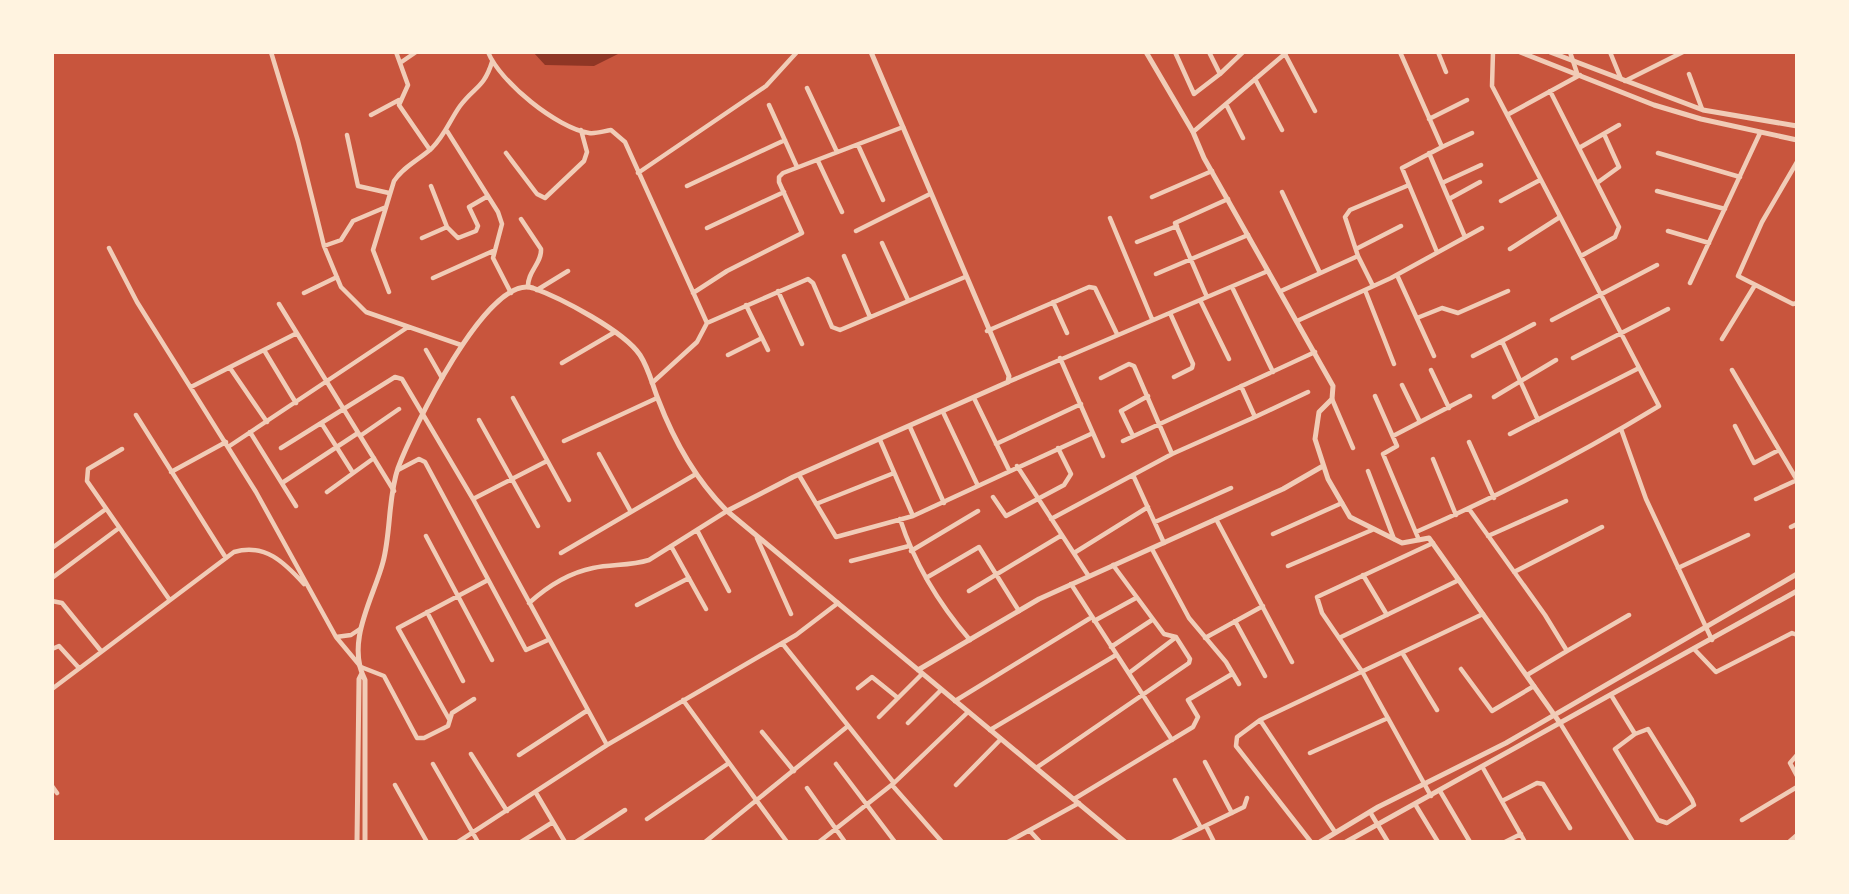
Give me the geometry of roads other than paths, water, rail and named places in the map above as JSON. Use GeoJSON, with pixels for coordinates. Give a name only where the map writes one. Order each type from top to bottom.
{"type":"FeatureCollection","features":[{"type":"Feature","properties":{"kind":"street"},"geometry":{"type":"LineString","coordinates":[[271,52],[298,141],[324,246],[337,277],[354,303],[366,312],[461,345]]}},
{"type":"Feature","properties":{"kind":"street"},"geometry":{"type":"LineString","coordinates":[[396,52],[408,85],[398,105],[430,149]]}},
{"type":"Feature","properties":{"kind":"street"},"geometry":{"type":"LineString","coordinates":[[400,63],[416,52]]}},
{"type":"Feature","properties":{"kind":"street"},"geometry":{"type":"LineString","coordinates":[[488,52],[492,61],[540,109],[591,134],[611,130],[625,142],[707,323]]}},
{"type":"Feature","properties":{"kind":"street"},"geometry":{"type":"LineString","coordinates":[[638,173],[765,86],[797,52]]}},
{"type":"Feature","properties":{"kind":"street"},"geometry":{"type":"LineString","coordinates":[[871,52],[987,331],[1009,376],[1008,382]]}},
{"type":"Feature","properties":{"kind":"street"},"geometry":{"type":"LineString","coordinates":[[1146,52],[1316,351],[1333,386],[1332,399],[1353,448]]}},
{"type":"Feature","properties":{"kind":"street"},"geometry":{"type":"LineString","coordinates":[[1175,52],[1194,94],[1243,52]]}},
{"type":"Feature","properties":{"kind":"street"},"geometry":{"type":"LineString","coordinates":[[1209,52],[1220,74]]}},
{"type":"Feature","properties":{"kind":"street"},"geometry":{"type":"LineString","coordinates":[[1400,52],[1441,147]]}},
{"type":"Feature","properties":{"kind":"street"},"geometry":{"type":"LineString","coordinates":[[1438,52],[1446,72]]}},
{"type":"Feature","properties":{"kind":"street"},"geometry":{"type":"LineString","coordinates":[[1416,533],[1494,498],[1581,454],[1659,405],[1492,86],[1493,52]]}},
{"type":"Feature","properties":{"kind":"street"},"geometry":{"type":"LineString","coordinates":[[1520,52],[1654,105],[1797,140]]}},
{"type":"Feature","properties":{"kind":"street"},"geometry":{"type":"LineString","coordinates":[[1550,52],[1703,110],[1797,126]]}},
{"type":"Feature","properties":{"kind":"street"},"geometry":{"type":"LineString","coordinates":[[1570,52],[1579,74]]}},
{"type":"Feature","properties":{"kind":"street"},"geometry":{"type":"LineString","coordinates":[[1610,52],[1623,80]]}},
{"type":"Feature","properties":{"kind":"street"},"geometry":{"type":"LineString","coordinates":[[1623,80],[1683,52]]}},
{"type":"Feature","properties":{"kind":"street"},"geometry":{"type":"LineString","coordinates":[[1193,131],[1286,53],[1315,111]]}},
{"type":"Feature","properties":{"kind":"street"},"geometry":{"type":"LineString","coordinates":[[389,292],[373,250],[389,193],[400,172],[430,149],[447,131],[458,108],[486,80],[492,61]]}},
{"type":"Feature","properties":{"kind":"street"},"geometry":{"type":"LineString","coordinates":[[1507,115],[1579,74]]}},
{"type":"Feature","properties":{"kind":"street"},"geometry":{"type":"LineString","coordinates":[[1689,74],[1703,110]]}},
{"type":"Feature","properties":{"kind":"street"},"geometry":{"type":"LineString","coordinates":[[1255,79],[1282,131]]}},
{"type":"Feature","properties":{"kind":"street"},"geometry":{"type":"LineString","coordinates":[[807,88],[838,152]]}},
{"type":"Feature","properties":{"kind":"street"},"geometry":{"type":"LineString","coordinates":[[1550,92],[1619,231],[1615,237],[1581,256]]}},
{"type":"Feature","properties":{"kind":"street"},"geometry":{"type":"LineString","coordinates":[[371,115],[399,100]]}},
{"type":"Feature","properties":{"kind":"street"},"geometry":{"type":"LineString","coordinates":[[1429,119],[1468,100]]}},
{"type":"Feature","properties":{"kind":"street"},"geometry":{"type":"LineString","coordinates":[[1226,104],[1243,138]]}},
{"type":"Feature","properties":{"kind":"street"},"geometry":{"type":"LineString","coordinates":[[769,105],[797,167]]}},
{"type":"Feature","properties":{"kind":"street"},"geometry":{"type":"LineString","coordinates":[[1579,148],[1619,125]]}},
{"type":"Feature","properties":{"kind":"street"},"geometry":{"type":"LineString","coordinates":[[693,293],[727,271],[802,233],[779,177],[797,167],[903,127]]}},
{"type":"Feature","properties":{"kind":"street"},"geometry":{"type":"LineString","coordinates":[[506,153],[537,194],[545,198],[583,161],[587,152],[582,130]]}},
{"type":"Feature","properties":{"kind":"street"},"geometry":{"type":"LineString","coordinates":[[447,131],[502,223],[493,251],[511,293]]}},
{"type":"Feature","properties":{"kind":"street"},"geometry":{"type":"LineString","coordinates":[[1437,252],[1402,168],[1472,133]]}},
{"type":"Feature","properties":{"kind":"street"},"geometry":{"type":"LineString","coordinates":[[1690,283],[1760,133]]}},
{"type":"Feature","properties":{"kind":"street"},"geometry":{"type":"LineString","coordinates":[[1597,183],[1619,167],[1604,134]]}},
{"type":"Feature","properties":{"kind":"street"},"geometry":{"type":"LineString","coordinates":[[347,135],[358,186],[389,193]]}},
{"type":"Feature","properties":{"kind":"street"},"geometry":{"type":"LineString","coordinates":[[687,186],[785,140]]}},
{"type":"Feature","properties":{"kind":"street"},"geometry":{"type":"LineString","coordinates":[[858,145],[883,200]]}},
{"type":"Feature","properties":{"kind":"street"},"geometry":{"type":"LineString","coordinates":[[1429,153],[1465,237]]}},
{"type":"Feature","properties":{"kind":"street"},"geometry":{"type":"LineString","coordinates":[[1658,153],[1740,177]]}},
{"type":"Feature","properties":{"kind":"street"},"geometry":{"type":"LineString","coordinates":[[818,161],[842,212]]}},
{"type":"Feature","properties":{"kind":"street"},"geometry":{"type":"LineString","coordinates":[[1797,162],[1762,222],[1738,276],[1793,304],[1797,303]]}},
{"type":"Feature","properties":{"kind":"street"},"geometry":{"type":"LineString","coordinates":[[1442,183],[1481,165]]}},
{"type":"Feature","properties":{"kind":"street"},"geometry":{"type":"LineString","coordinates":[[1152,197],[1212,171]]}},
{"type":"Feature","properties":{"kind":"street"},"geometry":{"type":"LineString","coordinates":[[1501,201],[1540,180]]}},
{"type":"Feature","properties":{"kind":"street"},"geometry":{"type":"LineString","coordinates":[[1449,199],[1480,182]]}},
{"type":"Feature","properties":{"kind":"street"},"geometry":{"type":"LineString","coordinates":[[1373,286],[1358,256],[1358,248],[1345,220],[1346,213],[1409,185]]}},
{"type":"Feature","properties":{"kind":"street"},"geometry":{"type":"LineString","coordinates":[[431,186],[447,227],[458,238],[476,231],[478,226],[469,206],[488,196]]}},
{"type":"Feature","properties":{"kind":"street"},"geometry":{"type":"LineString","coordinates":[[1657,191],[1725,209]]}},
{"type":"Feature","properties":{"kind":"street"},"geometry":{"type":"LineString","coordinates":[[707,228],[784,192]]}},
{"type":"Feature","properties":{"kind":"street"},"geometry":{"type":"LineString","coordinates":[[1282,192],[1320,273]]}},
{"type":"Feature","properties":{"kind":"street"},"geometry":{"type":"LineString","coordinates":[[856,231],[930,194]]}},
{"type":"Feature","properties":{"kind":"street"},"geometry":{"type":"LineString","coordinates":[[1207,297],[1175,223],[1228,199]]}},
{"type":"Feature","properties":{"kind":"street"},"geometry":{"type":"LineString","coordinates":[[324,246],[341,240],[353,221],[387,207]]}},
{"type":"Feature","properties":{"kind":"street"},"geometry":{"type":"LineString","coordinates":[[1510,248],[1560,216]]}},
{"type":"Feature","properties":{"kind":"street"},"geometry":{"type":"LineString","coordinates":[[1110,218],[1152,319]]}},
{"type":"Feature","properties":{"kind":"street"},"geometry":{"type":"LineString","coordinates":[[521,219],[542,254],[527,279],[528,287]]}},
{"type":"Feature","properties":{"kind":"street"},"geometry":{"type":"LineString","coordinates":[[1137,242],[1177,226]]}},
{"type":"Feature","properties":{"kind":"street"},"geometry":{"type":"LineString","coordinates":[[1358,248],[1401,226]]}},
{"type":"Feature","properties":{"kind":"street"},"geometry":{"type":"LineString","coordinates":[[422,239],[447,227]]}},
{"type":"Feature","properties":{"kind":"street"},"geometry":{"type":"LineString","coordinates":[[1297,321],[1397,275],[1482,228]]}},
{"type":"Feature","properties":{"kind":"street"},"geometry":{"type":"LineString","coordinates":[[1668,231],[1709,243]]}},
{"type":"Feature","properties":{"kind":"street"},"geometry":{"type":"LineString","coordinates":[[1156,274],[1248,234]]}},
{"type":"Feature","properties":{"kind":"street"},"geometry":{"type":"LineString","coordinates":[[881,243],[908,300]]}},
{"type":"Feature","properties":{"kind":"street"},"geometry":{"type":"LineString","coordinates":[[109,248],[137,302],[287,545],[336,637],[362,670],[384,676],[417,738],[424,738],[448,726],[452,713],[474,699]]}},
{"type":"Feature","properties":{"kind":"street"},"geometry":{"type":"LineString","coordinates":[[433,278],[493,251]]}},
{"type":"Feature","properties":{"kind":"street"},"geometry":{"type":"LineString","coordinates":[[844,256],[870,317]]}},
{"type":"Feature","properties":{"kind":"street"},"geometry":{"type":"LineString","coordinates":[[1281,291],[1358,256]]}},
{"type":"Feature","properties":{"kind":"street"},"geometry":{"type":"LineString","coordinates":[[1552,320],[1657,265]]}},
{"type":"Feature","properties":{"kind":"street"},"geometry":{"type":"LineString","coordinates":[[537,290],[568,271]]}},
{"type":"Feature","properties":{"kind":"street"},"geometry":{"type":"LineString","coordinates":[[529,603],[565,576],[592,568],[635,565],[727,511],[799,475],[1060,358],[1269,271]]}},
{"type":"Feature","properties":{"kind":"street"},"geometry":{"type":"LineString","coordinates":[[1397,275],[1434,356]]}},
{"type":"Feature","properties":{"kind":"street"},"geometry":{"type":"LineString","coordinates":[[304,293],[337,277]]}},
{"type":"Feature","properties":{"kind":"street"},"geometry":{"type":"LineString","coordinates":[[652,383],[696,342],[707,323],[804,279],[811,280],[835,330],[965,277]]}},
{"type":"Feature","properties":{"kind":"street"},"geometry":{"type":"LineString","coordinates":[[1722,339],[1755,285]]}},
{"type":"Feature","properties":{"kind":"street"},"geometry":{"type":"LineString","coordinates":[[365,842],[365,680],[360,628],[384,557],[397,470],[423,413],[461,345],[484,317],[511,293],[528,287],[616,332],[639,354],[673,435],[696,474],[727,511],[1125,842]]}},
{"type":"Feature","properties":{"kind":"street"},"geometry":{"type":"LineString","coordinates":[[987,331],[1088,287],[1095,288],[1117,334]]}},
{"type":"Feature","properties":{"kind":"street"},"geometry":{"type":"LineString","coordinates":[[1232,287],[1273,372]]}},
{"type":"Feature","properties":{"kind":"street"},"geometry":{"type":"LineString","coordinates":[[1365,290],[1394,364]]}},
{"type":"Feature","properties":{"kind":"street"},"geometry":{"type":"LineString","coordinates":[[778,291],[802,344]]}},
{"type":"Feature","properties":{"kind":"street"},"geometry":{"type":"LineString","coordinates":[[1417,318],[1442,308],[1458,313],[1508,291]]}},
{"type":"Feature","properties":{"kind":"street"},"geometry":{"type":"LineString","coordinates":[[1200,300],[1229,359]]}},
{"type":"Feature","properties":{"kind":"street"},"geometry":{"type":"LineString","coordinates":[[1053,303],[1067,333]]}},
{"type":"Feature","properties":{"kind":"street"},"geometry":{"type":"LineString","coordinates":[[279,304],[394,492]]}},
{"type":"Feature","properties":{"kind":"street"},"geometry":{"type":"LineString","coordinates":[[747,305],[768,350]]}},
{"type":"Feature","properties":{"kind":"street"},"geometry":{"type":"LineString","coordinates":[[1573,358],[1668,309]]}},
{"type":"Feature","properties":{"kind":"street"},"geometry":{"type":"LineString","coordinates":[[1170,313],[1193,364],[1192,368],[1174,377]]}},
{"type":"Feature","properties":{"kind":"street"},"geometry":{"type":"LineString","coordinates":[[1473,356],[1534,324]]}},
{"type":"Feature","properties":{"kind":"street"},"geometry":{"type":"LineString","coordinates":[[171,472],[267,422],[409,327]]}},
{"type":"Feature","properties":{"kind":"street"},"geometry":{"type":"LineString","coordinates":[[562,363],[616,332]]}},
{"type":"Feature","properties":{"kind":"street"},"geometry":{"type":"LineString","coordinates":[[191,387],[297,333]]}},
{"type":"Feature","properties":{"kind":"street"},"geometry":{"type":"LineString","coordinates":[[728,355],[762,338]]}},
{"type":"Feature","properties":{"kind":"street"},"geometry":{"type":"LineString","coordinates":[[1502,341],[1538,420]]}},
{"type":"Feature","properties":{"kind":"street"},"geometry":{"type":"LineString","coordinates":[[264,350],[296,403]]}},
{"type":"Feature","properties":{"kind":"street"},"geometry":{"type":"LineString","coordinates":[[426,350],[442,378]]}},
{"type":"Feature","properties":{"kind":"street"},"geometry":{"type":"LineString","coordinates":[[1123,441],[1316,351]]}},
{"type":"Feature","properties":{"kind":"street"},"geometry":{"type":"LineString","coordinates":[[1060,358],[1103,456]]}},
{"type":"Feature","properties":{"kind":"street"},"geometry":{"type":"LineString","coordinates":[[1494,397],[1556,360]]}},
{"type":"Feature","properties":{"kind":"street"},"geometry":{"type":"LineString","coordinates":[[1101,378],[1129,364],[1135,366],[1172,454]]}},
{"type":"Feature","properties":{"kind":"street"},"geometry":{"type":"LineString","coordinates":[[230,368],[267,422]]}},
{"type":"Feature","properties":{"kind":"street"},"geometry":{"type":"LineString","coordinates":[[1510,434],[1639,368]]}},
{"type":"Feature","properties":{"kind":"street"},"geometry":{"type":"LineString","coordinates":[[1431,370],[1449,408]]}},
{"type":"Feature","properties":{"kind":"street"},"geometry":{"type":"LineString","coordinates":[[1732,370],[1797,480],[1756,499]]}},
{"type":"Feature","properties":{"kind":"street"},"geometry":{"type":"LineString","coordinates":[[281,448],[399,377],[473,499],[607,745]]}},
{"type":"Feature","properties":{"kind":"street"},"geometry":{"type":"LineString","coordinates":[[1402,385],[1420,422]]}},
{"type":"Feature","properties":{"kind":"street"},"geometry":{"type":"LineString","coordinates":[[1241,386],[1255,417]]}},
{"type":"Feature","properties":{"kind":"street"},"geometry":{"type":"LineString","coordinates":[[1051,519],[1172,454],[1308,392]]}},
{"type":"Feature","properties":{"kind":"street"},"geometry":{"type":"LineString","coordinates":[[1133,436],[1121,411],[1148,396]]}},
{"type":"Feature","properties":{"kind":"street"},"geometry":{"type":"LineString","coordinates":[[1375,396],[1397,446],[1383,454],[1419,540]]}},
{"type":"Feature","properties":{"kind":"street"},"geometry":{"type":"LineString","coordinates":[[1393,436],[1470,396]]}},
{"type":"Feature","properties":{"kind":"street"},"geometry":{"type":"LineString","coordinates":[[513,398],[569,500]]}},
{"type":"Feature","properties":{"kind":"street"},"geometry":{"type":"LineString","coordinates":[[564,440],[657,398]]}},
{"type":"Feature","properties":{"kind":"street"},"geometry":{"type":"LineString","coordinates":[[974,398],[1009,470]]}},
{"type":"Feature","properties":{"kind":"street"},"geometry":{"type":"LineString","coordinates":[[1332,399],[1319,412],[1315,439],[1324,466],[1350,517],[1371,530],[1402,543],[1429,538],[1555,713],[1633,842]]}},
{"type":"Feature","properties":{"kind":"street"},"geometry":{"type":"LineString","coordinates":[[996,444],[1081,404]]}},
{"type":"Feature","properties":{"kind":"street"},"geometry":{"type":"LineString","coordinates":[[282,483],[399,409]]}},
{"type":"Feature","properties":{"kind":"street"},"geometry":{"type":"LineString","coordinates":[[943,412],[978,486]]}},
{"type":"Feature","properties":{"kind":"street"},"geometry":{"type":"LineString","coordinates":[[136,415],[226,558]]}},
{"type":"Feature","properties":{"kind":"street"},"geometry":{"type":"LineString","coordinates":[[478,420],[538,526]]}},
{"type":"Feature","properties":{"kind":"street"},"geometry":{"type":"LineString","coordinates":[[322,424],[353,474]]}},
{"type":"Feature","properties":{"kind":"street"},"geometry":{"type":"LineString","coordinates":[[1735,426],[1754,463],[1779,450]]}},
{"type":"Feature","properties":{"kind":"street"},"geometry":{"type":"LineString","coordinates":[[910,427],[944,503]]}},
{"type":"Feature","properties":{"kind":"street"},"geometry":{"type":"LineString","coordinates":[[1621,429],[1644,493],[1712,640]]}},
{"type":"Feature","properties":{"kind":"street"},"geometry":{"type":"LineString","coordinates":[[250,432],[296,506]]}},
{"type":"Feature","properties":{"kind":"street"},"geometry":{"type":"LineString","coordinates":[[799,475],[836,537],[913,516],[1093,433]]}},
{"type":"Feature","properties":{"kind":"street"},"geometry":{"type":"LineString","coordinates":[[880,440],[913,516]]}},
{"type":"Feature","properties":{"kind":"street"},"geometry":{"type":"LineString","coordinates":[[1469,442],[1494,498]]}},
{"type":"Feature","properties":{"kind":"street"},"geometry":{"type":"LineString","coordinates":[[993,497],[1006,516],[1039,500],[1070,480],[1071,474],[1058,448]]}},
{"type":"Feature","properties":{"kind":"street"},"geometry":{"type":"LineString","coordinates":[[122,449],[88,469],[85,476],[169,599]]}},
{"type":"Feature","properties":{"kind":"street"},"geometry":{"type":"LineString","coordinates":[[599,454],[631,512]]}},
{"type":"Feature","properties":{"kind":"street"},"geometry":{"type":"LineString","coordinates":[[327,492],[374,458]]}},
{"type":"Feature","properties":{"kind":"street"},"geometry":{"type":"LineString","coordinates":[[397,470],[419,459],[425,462],[526,650],[549,640]]}},
{"type":"Feature","properties":{"kind":"street"},"geometry":{"type":"LineString","coordinates":[[1433,459],[1457,515]]}},
{"type":"Feature","properties":{"kind":"street"},"geometry":{"type":"LineString","coordinates":[[473,499],[547,461]]}},
{"type":"Feature","properties":{"kind":"street"},"geometry":{"type":"LineString","coordinates":[[1017,466],[1088,575]]}},
{"type":"Feature","properties":{"kind":"street"},"geometry":{"type":"LineString","coordinates":[[879,718],[920,672],[1019,611],[1071,583],[1152,550],[1324,466]]}},
{"type":"Feature","properties":{"kind":"street"},"geometry":{"type":"LineString","coordinates":[[1368,471],[1394,540]]}},
{"type":"Feature","properties":{"kind":"street"},"geometry":{"type":"LineString","coordinates":[[816,504],[894,473]]}},
{"type":"Feature","properties":{"kind":"street"},"geometry":{"type":"LineString","coordinates":[[561,553],[696,474]]}},
{"type":"Feature","properties":{"kind":"street"},"geometry":{"type":"LineString","coordinates":[[1133,474],[1164,542]]}},
{"type":"Feature","properties":{"kind":"street"},"geometry":{"type":"LineString","coordinates":[[1155,522],[1231,488]]}},
{"type":"Feature","properties":{"kind":"street"},"geometry":{"type":"LineString","coordinates":[[1488,536],[1566,501]]}},
{"type":"Feature","properties":{"kind":"street"},"geometry":{"type":"LineString","coordinates":[[1273,534],[1342,503]]}},
{"type":"Feature","properties":{"kind":"street"},"geometry":{"type":"LineString","coordinates":[[1074,553],[1148,507]]}},
{"type":"Feature","properties":{"kind":"street"},"geometry":{"type":"LineString","coordinates":[[52,548],[106,509]]}},
{"type":"Feature","properties":{"kind":"street"},"geometry":{"type":"LineString","coordinates":[[1469,509],[1567,651]]}},
{"type":"Feature","properties":{"kind":"street"},"geometry":{"type":"LineString","coordinates":[[850,561],[910,549],[978,510]]}},
{"type":"Feature","properties":{"kind":"street"},"geometry":{"type":"LineString","coordinates":[[900,519],[910,549],[926,579],[945,611],[970,640]]}},
{"type":"Feature","properties":{"kind":"street"},"geometry":{"type":"LineString","coordinates":[[1216,519],[1292,662]]}},
{"type":"Feature","properties":{"kind":"street"},"geometry":{"type":"LineString","coordinates":[[1514,572],[1602,527]]}},
{"type":"Feature","properties":{"kind":"street"},"geometry":{"type":"LineString","coordinates":[[52,579],[119,528]]}},
{"type":"Feature","properties":{"kind":"street"},"geometry":{"type":"LineString","coordinates":[[697,530],[729,591]]}},
{"type":"Feature","properties":{"kind":"street"},"geometry":{"type":"LineString","coordinates":[[1288,566],[1371,530]]}},
{"type":"Feature","properties":{"kind":"street"},"geometry":{"type":"LineString","coordinates":[[755,534],[791,614]]}},
{"type":"Feature","properties":{"kind":"street"},"geometry":{"type":"LineString","coordinates":[[968,591],[1062,535]]}},
{"type":"Feature","properties":{"kind":"street"},"geometry":{"type":"LineString","coordinates":[[1678,568],[1748,535]]}},
{"type":"Feature","properties":{"kind":"street"},"geometry":{"type":"LineString","coordinates":[[426,536],[492,660]]}},
{"type":"Feature","properties":{"kind":"street"},"geometry":{"type":"LineString","coordinates":[[1430,796],[1363,673],[1317,604],[1317,597],[1433,543]]}},
{"type":"Feature","properties":{"kind":"street"},"geometry":{"type":"LineString","coordinates":[[671,546],[706,609]]}},
{"type":"Feature","properties":{"kind":"street"},"geometry":{"type":"LineString","coordinates":[[926,579],[979,547],[1019,611]]}},
{"type":"Feature","properties":{"kind":"street"},"geometry":{"type":"LineString","coordinates":[[52,689],[169,599],[226,558],[248,548],[262,550],[285,565],[309,590]]}},
{"type":"Feature","properties":{"kind":"street"},"geometry":{"type":"LineString","coordinates":[[1152,550],[1189,618],[1239,684]]}},
{"type":"Feature","properties":{"kind":"street"},"geometry":{"type":"LineString","coordinates":[[1036,768],[1189,663],[1190,659],[1176,637],[1164,634],[1113,565]]}},
{"type":"Feature","properties":{"kind":"street"},"geometry":{"type":"LineString","coordinates":[[1320,842],[1370,812],[1506,743],[1797,574]]}},
{"type":"Feature","properties":{"kind":"street"},"geometry":{"type":"LineString","coordinates":[[1363,575],[1387,615]]}},
{"type":"Feature","properties":{"kind":"street"},"geometry":{"type":"LineString","coordinates":[[637,605],[689,578]]}},
{"type":"Feature","properties":{"kind":"street"},"geometry":{"type":"LineString","coordinates":[[449,720],[398,628],[488,580]]}},
{"type":"Feature","properties":{"kind":"street"},"geometry":{"type":"LineString","coordinates":[[1339,638],[1459,580]]}},
{"type":"Feature","properties":{"kind":"street"},"geometry":{"type":"LineString","coordinates":[[1071,583],[1172,740]]}},
{"type":"Feature","properties":{"kind":"street"},"geometry":{"type":"LineString","coordinates":[[1346,842],[1797,591]]}},
{"type":"Feature","properties":{"kind":"street"},"geometry":{"type":"LineString","coordinates":[[955,701],[1093,619],[1136,598]]}},
{"type":"Feature","properties":{"kind":"street"},"geometry":{"type":"LineString","coordinates":[[52,601],[62,603],[101,652]]}},
{"type":"Feature","properties":{"kind":"street"},"geometry":{"type":"LineString","coordinates":[[458,842],[607,745],[782,643],[838,603]]}},
{"type":"Feature","properties":{"kind":"street"},"geometry":{"type":"LineString","coordinates":[[1205,638],[1263,606]]}},
{"type":"Feature","properties":{"kind":"street"},"geometry":{"type":"LineString","coordinates":[[427,612],[463,681]]}},
{"type":"Feature","properties":{"kind":"street"},"geometry":{"type":"LineString","coordinates":[[1311,842],[1236,746],[1237,737],[1260,720],[1483,614]]}},
{"type":"Feature","properties":{"kind":"street"},"geometry":{"type":"LineString","coordinates":[[1527,675],[1629,615]]}},
{"type":"Feature","properties":{"kind":"street"},"geometry":{"type":"LineString","coordinates":[[1111,647],[1152,620]]}},
{"type":"Feature","properties":{"kind":"street"},"geometry":{"type":"LineString","coordinates":[[1235,621],[1265,676]]}},
{"type":"Feature","properties":{"kind":"street"},"geometry":{"type":"LineString","coordinates":[[336,637],[351,635],[360,628]]}},
{"type":"Feature","properties":{"kind":"street"},"geometry":{"type":"LineString","coordinates":[[1695,650],[1716,672],[1790,634],[1797,635]]}},
{"type":"Feature","properties":{"kind":"street"},"geometry":{"type":"LineString","coordinates":[[1129,673],[1176,637]]}},
{"type":"Feature","properties":{"kind":"street"},"geometry":{"type":"LineString","coordinates":[[782,643],[942,842]]}},
{"type":"Feature","properties":{"kind":"street"},"geometry":{"type":"LineString","coordinates":[[52,649],[59,646],[64,648],[79,668]]}},
{"type":"Feature","properties":{"kind":"street"},"geometry":{"type":"LineString","coordinates":[[990,730],[1116,654]]}},
{"type":"Feature","properties":{"kind":"street"},"geometry":{"type":"LineString","coordinates":[[1403,654],[1437,710]]}},
{"type":"Feature","properties":{"kind":"street"},"geometry":{"type":"LineString","coordinates":[[1461,669],[1492,711],[1534,686]]}},
{"type":"Feature","properties":{"kind":"street"},"geometry":{"type":"LineString","coordinates":[[357,842],[359,679],[362,670]]}},
{"type":"Feature","properties":{"kind":"street"},"geometry":{"type":"LineString","coordinates":[[1008,842],[1030,831],[1198,722],[1196,712],[1188,700],[1233,674]]}},
{"type":"Feature","properties":{"kind":"street"},"geometry":{"type":"LineString","coordinates":[[858,688],[872,677],[898,698]]}},
{"type":"Feature","properties":{"kind":"street"},"geometry":{"type":"LineString","coordinates":[[908,723],[941,690]]}},
{"type":"Feature","properties":{"kind":"street"},"geometry":{"type":"LineString","coordinates":[[1611,695],[1634,734]]}},
{"type":"Feature","properties":{"kind":"street"},"geometry":{"type":"LineString","coordinates":[[682,700],[787,842]]}},
{"type":"Feature","properties":{"kind":"street"},"geometry":{"type":"LineString","coordinates":[[519,755],[588,710]]}},
{"type":"Feature","properties":{"kind":"street"},"geometry":{"type":"LineString","coordinates":[[819,842],[893,784],[968,712]]}},
{"type":"Feature","properties":{"kind":"street"},"geometry":{"type":"LineString","coordinates":[[1310,753],[1388,718]]}},
{"type":"Feature","properties":{"kind":"street"},"geometry":{"type":"LineString","coordinates":[[1260,720],[1335,832]]}},
{"type":"Feature","properties":{"kind":"street"},"geometry":{"type":"LineString","coordinates":[[705,842],[849,726]]}},
{"type":"Feature","properties":{"kind":"street"},"geometry":{"type":"LineString","coordinates":[[1648,729],[1694,805],[1667,823],[1658,820],[1615,749],[1634,734],[1648,729]]}},
{"type":"Feature","properties":{"kind":"street"},"geometry":{"type":"LineString","coordinates":[[762,732],[794,771]]}},
{"type":"Feature","properties":{"kind":"street"},"geometry":{"type":"LineString","coordinates":[[956,785],[1001,739]]}},
{"type":"Feature","properties":{"kind":"street"},"geometry":{"type":"LineString","coordinates":[[471,754],[507,811]]}},
{"type":"Feature","properties":{"kind":"street"},"geometry":{"type":"LineString","coordinates":[[1797,755],[1790,763],[1797,776]]}},
{"type":"Feature","properties":{"kind":"street"},"geometry":{"type":"LineString","coordinates":[[1205,762],[1232,813]]}},
{"type":"Feature","properties":{"kind":"street"},"geometry":{"type":"LineString","coordinates":[[647,819],[729,763]]}},
{"type":"Feature","properties":{"kind":"street"},"geometry":{"type":"LineString","coordinates":[[433,764],[478,842]]}},
{"type":"Feature","properties":{"kind":"street"},"geometry":{"type":"LineString","coordinates":[[836,764],[895,842]]}},
{"type":"Feature","properties":{"kind":"street"},"geometry":{"type":"LineString","coordinates":[[1483,768],[1525,842]]}},
{"type":"Feature","properties":{"kind":"street"},"geometry":{"type":"LineString","coordinates":[[1175,779],[1213,842]]}},
{"type":"Feature","properties":{"kind":"street"},"geometry":{"type":"LineString","coordinates":[[1502,801],[1540,782],[1570,828]]}},
{"type":"Feature","properties":{"kind":"street"},"geometry":{"type":"LineString","coordinates":[[395,785],[427,842]]}},
{"type":"Feature","properties":{"kind":"street"},"geometry":{"type":"LineString","coordinates":[[52,786],[57,793]]}},
{"type":"Feature","properties":{"kind":"street"},"geometry":{"type":"LineString","coordinates":[[807,788],[845,842]]}},
{"type":"Feature","properties":{"kind":"street"},"geometry":{"type":"LineString","coordinates":[[1742,820],[1797,788]]}},
{"type":"Feature","properties":{"kind":"street"},"geometry":{"type":"LineString","coordinates":[[1440,791],[1470,842]]}},
{"type":"Feature","properties":{"kind":"street"},"geometry":{"type":"LineString","coordinates":[[536,793],[565,842]]}},
{"type":"Feature","properties":{"kind":"street"},"geometry":{"type":"LineString","coordinates":[[1172,842],[1244,807],[1247,798]]}},
{"type":"Feature","properties":{"kind":"street"},"geometry":{"type":"LineString","coordinates":[[1415,804],[1438,842]]}},
{"type":"Feature","properties":{"kind":"street"},"geometry":{"type":"LineString","coordinates":[[576,842],[625,810]]}},
{"type":"Feature","properties":{"kind":"street"},"geometry":{"type":"LineString","coordinates":[[1370,812],[1388,842]]}},
{"type":"Feature","properties":{"kind":"street"},"geometry":{"type":"LineString","coordinates":[[522,841],[553,822]]}},
{"type":"Feature","properties":{"kind":"street"},"geometry":{"type":"LineString","coordinates":[[1030,831],[1040,842]]}},
{"type":"Feature","properties":{"kind":"street"},"geometry":{"type":"LineString","coordinates":[[1505,842],[1521,834]]}},
{"type":"Feature","properties":{"kind":"street"},"geometry":{"type":"LineString","coordinates":[[1788,842],[1797,835]]}}]}
